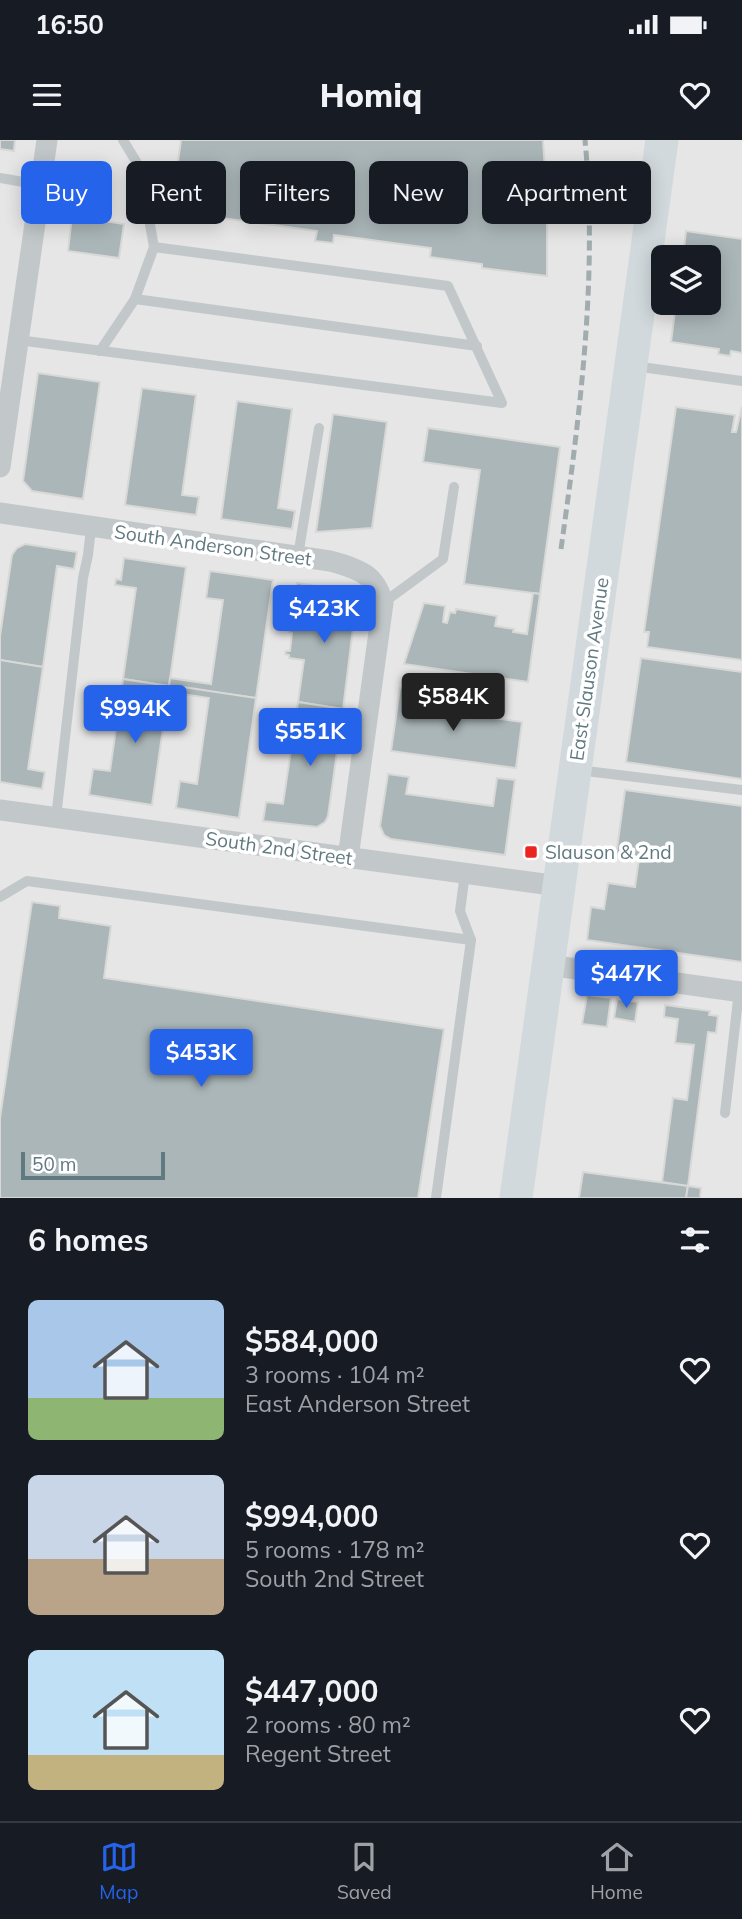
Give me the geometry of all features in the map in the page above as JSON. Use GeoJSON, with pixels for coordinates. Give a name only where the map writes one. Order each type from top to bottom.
{"type":"FeatureCollection","features":[{"type":"Feature","properties":{"kind":"main road","name":"East Slauson Avenue"},"geometry":{"type":"LineString","coordinates":[[516,1198],[662,140]]}},
{"type":"Feature","properties":{"kind":"street"},"geometry":{"type":"LineString","coordinates":[[44,161],[47,140]]}},
{"type":"Feature","properties":{"kind":"street"},"geometry":{"type":"LineString","coordinates":[[0,467],[35,224]]}},
{"type":"Feature","properties":{"kind":"street","name":"South Anderson Street"},"geometry":{"type":"LineString","coordinates":[[0,513],[330,561],[374,580],[383,603]]}},
{"type":"Feature","properties":{"kind":"street"},"geometry":{"type":"LineString","coordinates":[[348,858],[383,603]]}},
{"type":"Feature","properties":{"kind":"street","name":"South 2nd Street"},"geometry":{"type":"LineString","coordinates":[[0,810],[559,886]]}},
{"type":"Feature","properties":{"kind":"street"},"geometry":{"type":"LineString","coordinates":[[548,965],[741,991]]}},
{"type":"Feature","properties":{"kind":"lane"},"geometry":{"type":"LineString","coordinates":[[100,351],[135,299],[153,247],[140,168],[123,140]]}},
{"type":"Feature","properties":{"kind":"lane"},"geometry":{"type":"LineString","coordinates":[[0,178],[21,182]]}},
{"type":"Feature","properties":{"kind":"lane"},"geometry":{"type":"LineString","coordinates":[[18,340],[502,403],[448,286],[153,247]]}},
{"type":"Feature","properties":{"kind":"lane"},"geometry":{"type":"LineString","coordinates":[[135,299],[477,346]]}},
{"type":"Feature","properties":{"kind":"lane"},"geometry":{"type":"LineString","coordinates":[[631,365],[742,381]]}},
{"type":"Feature","properties":{"kind":"lane"},"geometry":{"type":"LineString","coordinates":[[298,556],[319,428]]}},
{"type":"Feature","properties":{"kind":"lane"},"geometry":{"type":"LineString","coordinates":[[383,603],[443,559],[454,487]]}},
{"type":"Feature","properties":{"kind":"lane"},"geometry":{"type":"LineString","coordinates":[[56,818],[91,528]]}},
{"type":"Feature","properties":{"kind":"lane"},"geometry":{"type":"LineString","coordinates":[[575,770],[742,790]]}},
{"type":"Feature","properties":{"kind":"lane"},"geometry":{"type":"LineString","coordinates":[[436,1198],[471,940],[460,911],[464,873]]}},
{"type":"Feature","properties":{"kind":"lane"},"geometry":{"type":"LineString","coordinates":[[0,897],[27,881],[471,940]]}},
{"type":"Feature","properties":{"kind":"lane"},"geometry":{"type":"LineString","coordinates":[[725,1113],[741,991]]}},
{"type":"Feature","properties":{"kind":"shaded area"},"geometry":{"type":"Polygon","coordinates":[[[0,140],[742,140],[742,1198],[0,1198],[0,140]]]}},
{"type":"Feature","properties":{"kind":"building"},"geometry":{"type":"Polygon","coordinates":[[[0,140],[15,140],[14,151],[0,149],[0,140]]]}},
{"type":"Feature","properties":{"kind":"building"},"geometry":{"type":"Polygon","coordinates":[[[181,140],[543,140],[544,161],[482,161],[482,224],[547,224],[547,276],[482,268],[482,264],[430,257],[431,248],[334,235],[333,243],[315,241],[317,231],[266,224],[355,224],[355,161],[240,161],[240,220],[226,219],[226,161],[178,161],[181,140]]]}},
{"type":"Feature","properties":{"kind":"building"},"geometry":{"type":"Polygon","coordinates":[[[71,224],[124,224],[119,258],[68,251],[71,224]]]}},
{"type":"Feature","properties":{"kind":"building"},"geometry":{"type":"Polygon","coordinates":[[[686,231],[742,239],[742,353],[731,351],[730,356],[718,354],[719,349],[671,342],[674,315],[721,315],[721,245],[684,245],[686,231]]]}},
{"type":"Feature","properties":{"kind":"building"},"geometry":{"type":"Polygon","coordinates":[[[38,373],[100,382],[83,499],[32,491],[23,481],[38,373]]]}},
{"type":"Feature","properties":{"kind":"building"},"geometry":{"type":"Polygon","coordinates":[[[142,388],[196,395],[182,495],[199,497],[196,515],[125,505],[142,388]]]}},
{"type":"Feature","properties":{"kind":"building"},"geometry":{"type":"Polygon","coordinates":[[[237,401],[292,409],[278,508],[295,511],[292,529],[221,519],[237,401]]]}},
{"type":"Feature","properties":{"kind":"building"},"geometry":{"type":"Polygon","coordinates":[[[676,407],[735,415],[732,432],[736,432],[742,407],[742,660],[647,647],[649,632],[644,632],[676,407]]]}},
{"type":"Feature","properties":{"kind":"building"},"geometry":{"type":"Polygon","coordinates":[[[333,414],[387,422],[372,528],[316,532],[333,414]]]}},
{"type":"Feature","properties":{"kind":"building"},"geometry":{"type":"Polygon","coordinates":[[[428,428],[560,447],[540,594],[464,584],[480,470],[423,462],[428,428]]]}},
{"type":"Feature","properties":{"kind":"building"},"geometry":{"type":"Polygon","coordinates":[[[25,544],[77,552],[74,569],[57,566],[43,667],[0,660],[0,636],[12,555],[17,548],[25,544]]]}},
{"type":"Feature","properties":{"kind":"building"},"geometry":{"type":"Polygon","coordinates":[[[124,558],[186,567],[169,686],[123,679],[136,588],[115,585],[116,579],[121,580],[124,558]]]}},
{"type":"Feature","properties":{"kind":"building"},"geometry":{"type":"Polygon","coordinates":[[[210,571],[273,580],[256,698],[169,686],[170,678],[211,684],[223,600],[206,598],[210,571]]]}},
{"type":"Feature","properties":{"kind":"building"},"geometry":{"type":"Polygon","coordinates":[[[297,583],[340,590],[349,594],[356,604],[343,709],[298,702],[304,660],[289,658],[289,655],[285,654],[290,651],[290,628],[293,628],[294,623],[308,625],[311,605],[294,602],[297,583]]]}},
{"type":"Feature","properties":{"kind":"building"},"geometry":{"type":"Polygon","coordinates":[[[533,593],[540,594],[528,682],[404,664],[424,603],[445,606],[443,622],[447,623],[450,612],[455,613],[456,609],[497,616],[495,626],[527,634],[533,593]]]}},
{"type":"Feature","properties":{"kind":"building"},"geometry":{"type":"Polygon","coordinates":[[[641,658],[742,672],[742,779],[626,762],[641,658]]]}},
{"type":"Feature","properties":{"kind":"building"},"geometry":{"type":"Polygon","coordinates":[[[0,660],[43,667],[28,769],[45,772],[42,789],[0,782],[0,660]]]}},
{"type":"Feature","properties":{"kind":"building"},"geometry":{"type":"Polygon","coordinates":[[[123,679],[169,686],[152,805],[89,795],[93,769],[110,771],[123,679]]]}},
{"type":"Feature","properties":{"kind":"building"},"geometry":{"type":"Polygon","coordinates":[[[183,687],[256,698],[239,818],[176,808],[180,781],[197,784],[209,698],[182,694],[183,687]]]}},
{"type":"Feature","properties":{"kind":"building"},"geometry":{"type":"Polygon","coordinates":[[[400,688],[430,692],[428,709],[522,722],[516,768],[391,751],[400,688]]]}},
{"type":"Feature","properties":{"kind":"building"},"geometry":{"type":"Polygon","coordinates":[[[298,702],[343,709],[328,816],[325,822],[317,827],[263,821],[266,802],[283,804],[298,702]]]}},
{"type":"Feature","properties":{"kind":"building"},"geometry":{"type":"Polygon","coordinates":[[[388,774],[409,777],[406,794],[493,806],[497,778],[515,780],[505,855],[391,839],[384,835],[380,826],[388,774]]]}},
{"type":"Feature","properties":{"kind":"building"},"geometry":{"type":"Polygon","coordinates":[[[625,790],[742,806],[742,962],[587,940],[591,907],[604,909],[608,883],[635,887],[639,859],[616,856],[625,790]]]}},
{"type":"Feature","properties":{"kind":"building"},"geometry":{"type":"Polygon","coordinates":[[[32,902],[60,906],[59,918],[111,926],[104,978],[444,1029],[418,1198],[0,1198],[0,1118],[32,902]]]}},
{"type":"Feature","properties":{"kind":"building"},"geometry":{"type":"Polygon","coordinates":[[[587,995],[611,998],[607,1027],[582,1024],[587,995]]]}},
{"type":"Feature","properties":{"kind":"building"},"geometry":{"type":"Polygon","coordinates":[[[617,999],[638,1002],[635,1022],[614,1018],[617,999]]]}},
{"type":"Feature","properties":{"kind":"building"},"geometry":{"type":"Polygon","coordinates":[[[665,1005],[710,1011],[709,1015],[718,1016],[716,1033],[708,1032],[688,1186],[662,1182],[673,1098],[687,1100],[694,1045],[675,1043],[678,1019],[664,1017],[665,1005]]]}},
{"type":"Feature","properties":{"kind":"building"},"geometry":{"type":"Polygon","coordinates":[[[583,1172],[688,1186],[686,1198],[579,1198],[583,1172]]]}},
{"type":"Feature","properties":{"kind":"building"},"geometry":{"type":"Polygon","coordinates":[[[688,1186],[701,1188],[700,1198],[686,1198],[688,1186]]]}},
{"type":"Feature","properties":{"kind":"railway"},"geometry":{"type":"LineString","coordinates":[[561,549],[575,447],[588,294],[585,140]]}},
{"type":"Feature","properties":{"kind":"place","name":"Slauson & 2nd"},"geometry":{"type":"Point","coordinates":[531,852]}}]}
